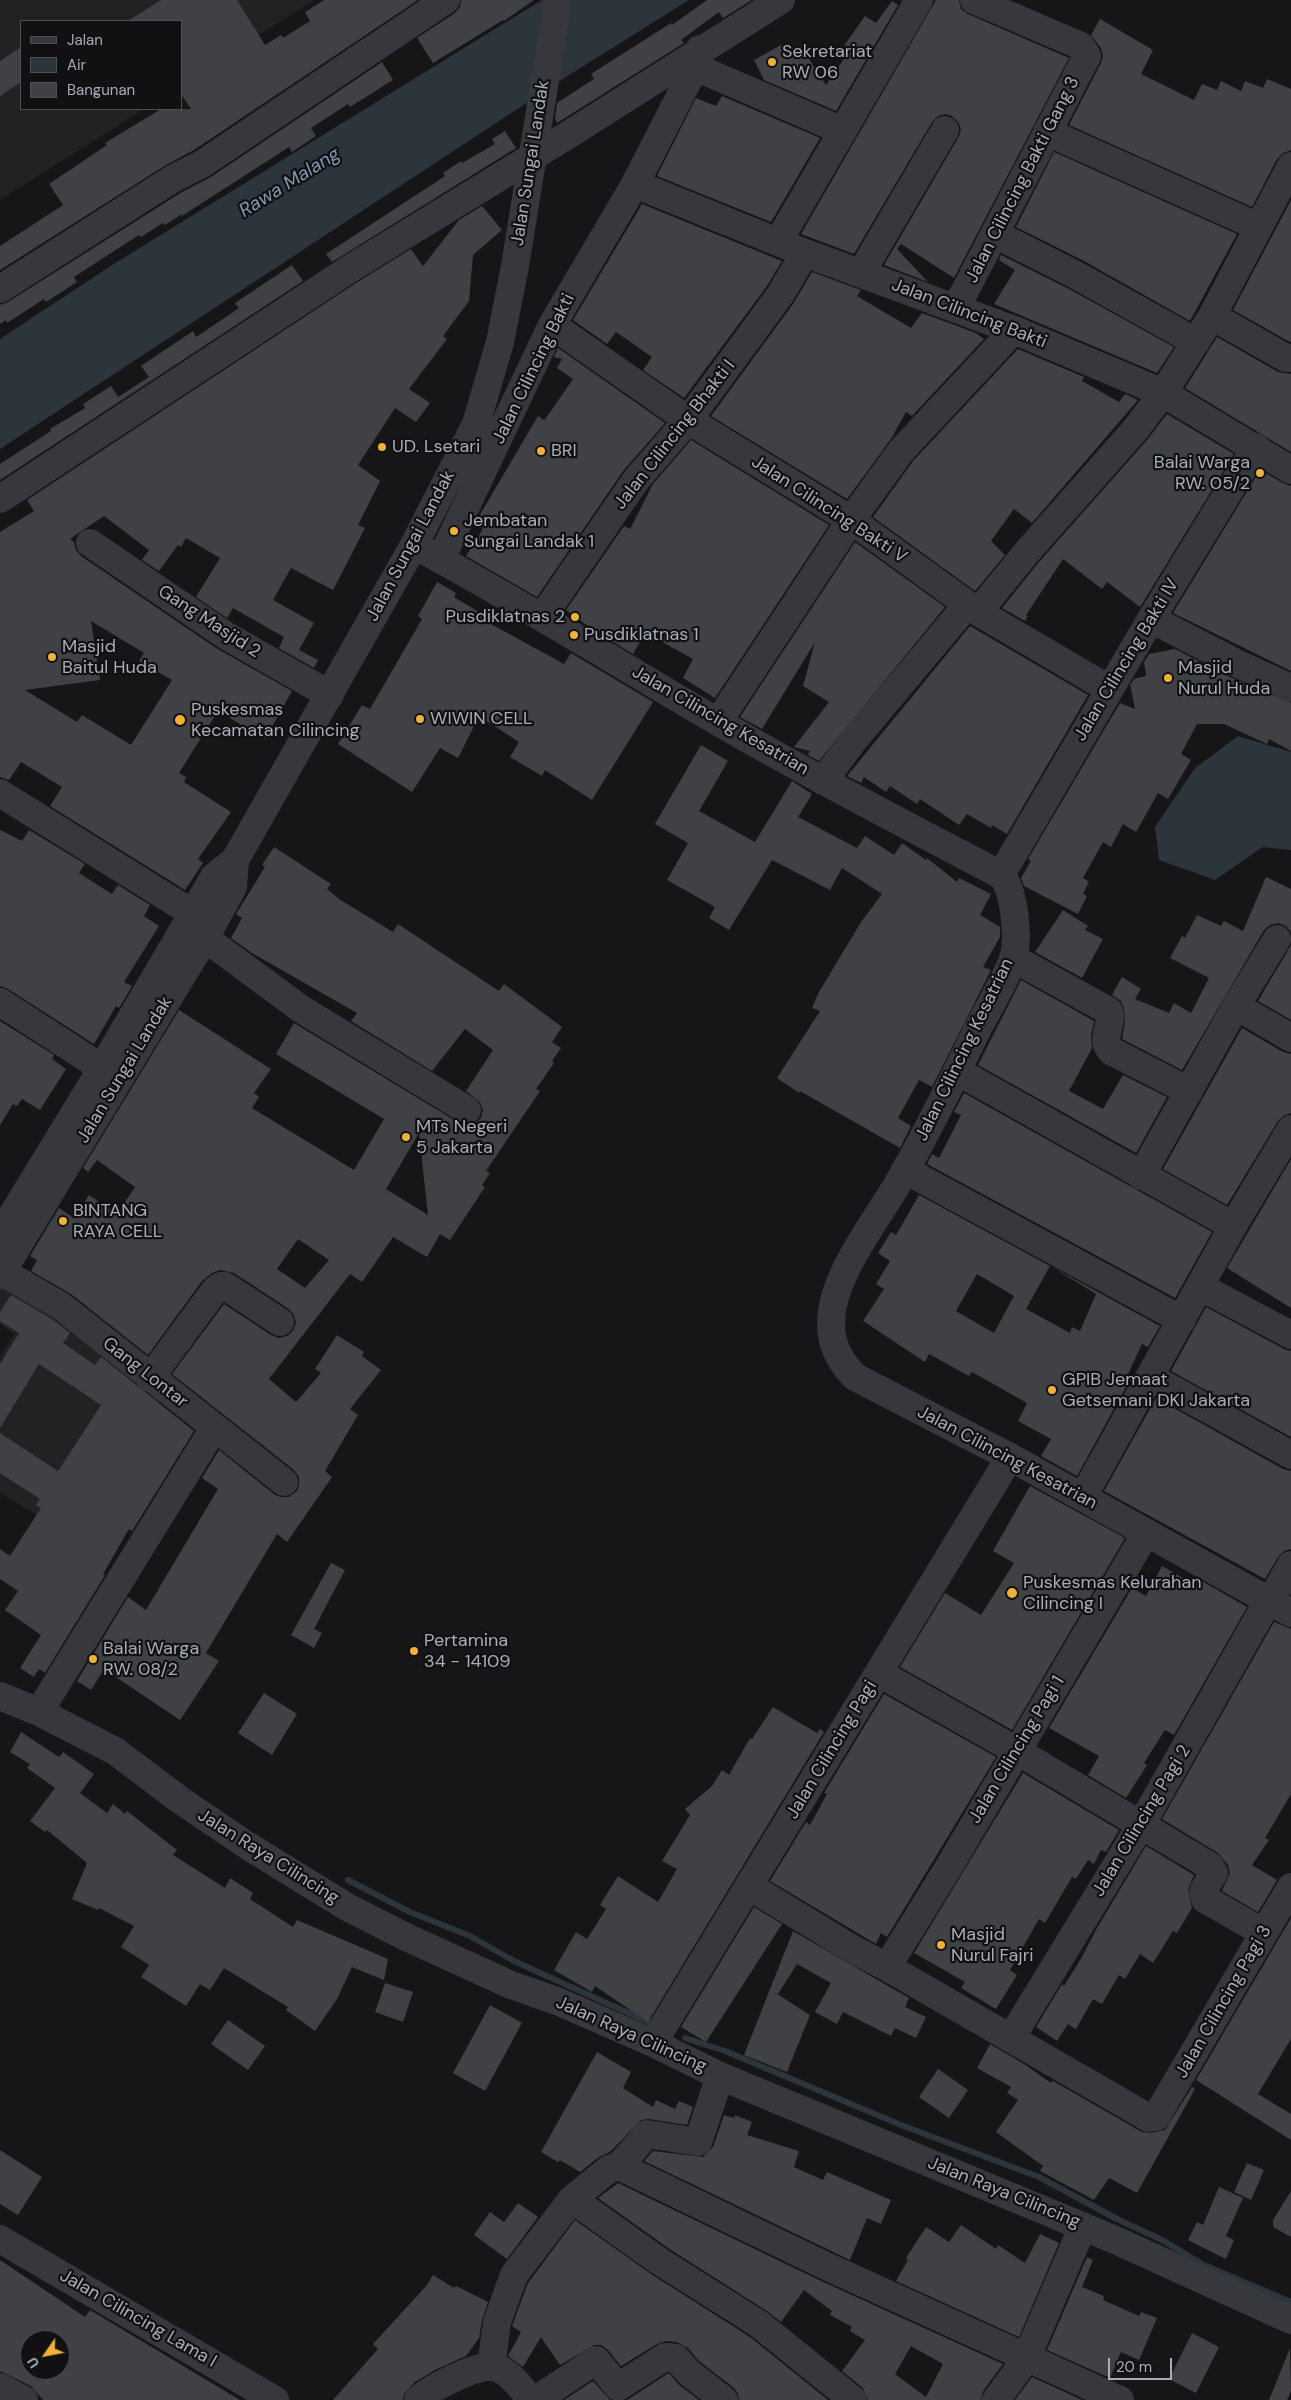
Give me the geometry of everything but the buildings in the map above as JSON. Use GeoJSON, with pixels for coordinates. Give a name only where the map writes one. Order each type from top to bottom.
{"type":"FeatureCollection","features":[{"type":"Feature","properties":{"kind":"street"},"geometry":{"type":"LineString","coordinates":[[0,289],[174,178],[202,164],[446,0]]}},
{"type":"Feature","properties":{"kind":"street","name":"Jalan Sungai Landak"},"geometry":{"type":"LineString","coordinates":[[1,1274],[39,1191],[102,1068],[214,877],[235,860],[414,545],[476,424],[500,342],[513,275],[558,0]]}},
{"type":"Feature","properties":{"kind":"street"},"geometry":{"type":"LineString","coordinates":[[0,499],[351,268],[698,58],[782,0]]}},
{"type":"Feature","properties":{"kind":"street"},"geometry":{"type":"LineString","coordinates":[[778,242],[919,0]]}},
{"type":"Feature","properties":{"kind":"street","name":"Jalan Cilincing Bakti Gang 3"},"geometry":{"type":"LineString","coordinates":[[956,308],[1087,56],[1081,46],[974,0]]}},
{"type":"Feature","properties":{"kind":"street"},"geometry":{"type":"LineString","coordinates":[[698,58],[843,131]]}},
{"type":"Feature","properties":{"kind":"street","name":"Jalan Cilincing Bakti"},"geometry":{"type":"LineString","coordinates":[[441,559],[552,325],[635,184],[698,58]]}},
{"type":"Feature","properties":{"kind":"street"},"geometry":{"type":"LineString","coordinates":[[861,273],[945,130]]}},
{"type":"Feature","properties":{"kind":"street"},"geometry":{"type":"LineString","coordinates":[[1048,132],[1259,227]]}},
{"type":"Feature","properties":{"kind":"street"},"geometry":{"type":"LineString","coordinates":[[823,781],[853,741],[972,609],[1027,552],[1135,430],[1163,393],[1212,316],[1291,166]]}},
{"type":"Feature","properties":{"kind":"street","name":"Jalan Cilincing Bakti"},"geometry":{"type":"LineString","coordinates":[[635,184],[804,253],[1014,330],[1163,393],[1256,447],[1291,470]]}},
{"type":"Feature","properties":{"kind":"street"},"geometry":{"type":"LineString","coordinates":[[995,234],[1196,342]]}},
{"type":"Feature","properties":{"kind":"street","name":"Jalan Cilincing Bhakti I"},"geometry":{"type":"LineString","coordinates":[[543,616],[636,480],[688,420],[780,295],[804,253]]}},
{"type":"Feature","properties":{"kind":"street"},"geometry":{"type":"LineString","coordinates":[[1212,316],[1286,358],[1291,358]]}},
{"type":"Feature","properties":{"kind":"street","name":"Jalan Cilincing Bakti V"},"geometry":{"type":"LineString","coordinates":[[552,325],[688,420],[851,520],[972,609],[1109,689]]}},
{"type":"Feature","properties":{"kind":"street"},"geometry":{"type":"LineString","coordinates":[[718,722],[851,520],[901,451],[1014,330]]}},
{"type":"Feature","properties":{"kind":"street","name":"Jalan Cilincing Bakti IV"},"geometry":{"type":"LineString","coordinates":[[1001,875],[1109,689],[1256,447]]}},
{"type":"Feature","properties":{"kind":"street","name":"Gang Masjid 2"},"geometry":{"type":"LineString","coordinates":[[90,543],[225,635],[330,695]]}},
{"type":"Feature","properties":{"kind":"street","name":"Jalan Cilincing Kesatrian"},"geometry":{"type":"LineString","coordinates":[[414,545],[543,616],[718,722],[823,781],[1001,875],[1010,888],[1012,898],[1013,958],[905,1170],[844,1274],[834,1298],[831,1321],[833,1344],[841,1363],[855,1377],[1010,1457],[1276,1605]]}},
{"type":"Feature","properties":{"kind":"street"},"geometry":{"type":"LineString","coordinates":[[1151,619],[1238,664],[1291,688]]}},
{"type":"Feature","properties":{"kind":"street"},"geometry":{"type":"LineString","coordinates":[[0,793],[192,913]]}},
{"type":"Feature","properties":{"kind":"street","name":"Jalan Sungai Landak"},"geometry":{"type":"LineString","coordinates":[[0,1235],[39,1191],[204,938],[233,887],[235,860]]}},
{"type":"Feature","properties":{"kind":"street"},"geometry":{"type":"LineString","coordinates":[[204,938],[301,1010],[467,1110]]}},
{"type":"Feature","properties":{"kind":"street"},"geometry":{"type":"LineString","coordinates":[[1141,1176],[1236,1006],[1277,939]]}},
{"type":"Feature","properties":{"kind":"street"},"geometry":{"type":"LineString","coordinates":[[1013,958],[1109,1011],[1111,1015],[1105,1039],[1106,1045],[1111,1051],[1189,1090]]}},
{"type":"Feature","properties":{"kind":"street"},"geometry":{"type":"LineString","coordinates":[[0,1002],[102,1068]]}},
{"type":"Feature","properties":{"kind":"street"},"geometry":{"type":"LineString","coordinates":[[1236,1006],[1291,1038]]}},
{"type":"Feature","properties":{"kind":"street"},"geometry":{"type":"LineString","coordinates":[[957,1071],[1233,1226]]}},
{"type":"Feature","properties":{"kind":"street"},"geometry":{"type":"LineString","coordinates":[[1083,1497],[1201,1287],[1233,1226],[1287,1146]]}},
{"type":"Feature","properties":{"kind":"street"},"geometry":{"type":"LineString","coordinates":[[905,1170],[1182,1320]]}},
{"type":"Feature","properties":{"kind":"street","name":"Gang Lontar"},"geometry":{"type":"LineString","coordinates":[[1,1274],[61,1306],[284,1482]]}},
{"type":"Feature","properties":{"kind":"street"},"geometry":{"type":"LineString","coordinates":[[150,1378],[215,1290],[220,1286],[225,1286],[280,1322]]}},
{"type":"Feature","properties":{"kind":"street"},"geometry":{"type":"LineString","coordinates":[[1201,1287],[1291,1335]]}},
{"type":"Feature","properties":{"kind":"street"},"geometry":{"type":"LineString","coordinates":[[1150,1377],[1291,1455]]}},
{"type":"Feature","properties":{"kind":"street"},"geometry":{"type":"LineString","coordinates":[[39,1712],[214,1428]]}},
{"type":"Feature","properties":{"kind":"street","name":"Jalan Cilincing Pagi"},"geometry":{"type":"LineString","coordinates":[[653,2042],[1010,1457]]}},
{"type":"Feature","properties":{"kind":"street","name":"Jalan Cilincing Pagi 1"},"geometry":{"type":"LineString","coordinates":[[887,1967],[1146,1533]]}},
{"type":"Feature","properties":{"kind":"street","name":"Jalan Cilincing Pagi 2"},"geometry":{"type":"LineString","coordinates":[[1011,2038],[1276,1605],[1291,1565]]}},
{"type":"Feature","properties":{"kind":"street"},"geometry":{"type":"LineString","coordinates":[[879,1672],[1017,1750],[1210,1866],[1214,1874],[1203,1890],[1205,1899],[1264,1933]]}},
{"type":"Feature","properties":{"kind":"street","name":"Jalan Raya Cilincing"},"geometry":{"type":"LineString","coordinates":[[0,1696],[39,1712],[115,1751],[180,1800],[240,1841],[347,1907],[511,1986],[557,2001],[653,2042],[720,2076],[1083,2226],[1291,2320]]}},
{"type":"Feature","properties":{"kind":"street"},"geometry":{"type":"LineString","coordinates":[[749,1886],[854,1950],[1011,2038]]}},
{"type":"Feature","properties":{"kind":"street","name":"Jalan Cilincing Pagi 3"},"geometry":{"type":"LineString","coordinates":[[1011,2038],[1149,2118],[1156,2117],[1291,1887]]}},
{"type":"Feature","properties":{"kind":"street"},"geometry":{"type":"LineString","coordinates":[[491,2367],[496,2322],[514,2275],[572,2199],[609,2169],[619,2166],[647,2134],[698,2142],[720,2076]]}},
{"type":"Feature","properties":{"kind":"street"},"geometry":{"type":"LineString","coordinates":[[619,2166],[826,2266],[1026,2359],[1120,2400]]}},
{"type":"Feature","properties":{"kind":"street"},"geometry":{"type":"LineString","coordinates":[[572,2199],[659,2261],[759,2324],[853,2400]]}},
{"type":"Feature","properties":{"kind":"street"},"geometry":{"type":"LineString","coordinates":[[996,2400],[1026,2359],[1083,2226]]}},
{"type":"Feature","properties":{"kind":"street","name":"Jalan Cilincing Lama I"},"geometry":{"type":"LineString","coordinates":[[0,2239],[276,2400]]}},
{"type":"Feature","properties":{"kind":"street"},"geometry":{"type":"LineString","coordinates":[[536,2400],[596,2360],[615,2384],[621,2386],[670,2356],[676,2358],[688,2372],[724,2400]]}},
{"type":"Feature","properties":{"kind":"street"},"geometry":{"type":"LineString","coordinates":[[418,2400],[450,2379],[491,2367],[504,2372],[531,2400]]}},
{"type":"Feature","properties":{"kind":"street"},"geometry":{"type":"LineString","coordinates":[[0,2387],[24,2400]]}},
{"type":"Feature","properties":{"kind":"shaded area"},"geometry":{"type":"Polygon","coordinates":[[[0,0],[314,0],[182,84],[182,20],[20,20],[20,110],[142,110],[0,200],[0,0]]]}},
{"type":"Feature","properties":{"kind":"shaded area"},"geometry":{"type":"Polygon","coordinates":[[[3,1277],[165,1394],[70,1535],[0,1493],[0,1357],[14,1334],[0,1324],[0,1282],[3,1277]]]}},
{"type":"Feature","properties":{"kind":"water","name":"Rawa Malang"},"geometry":{"type":"Polygon","coordinates":[[[542,0],[689,0],[566,77],[0,449],[0,339],[112,265],[542,0]]]}},
{"type":"Feature","properties":{"kind":"water"},"geometry":{"type":"Polygon","coordinates":[[[1238,736],[1291,752],[1291,850],[1263,847],[1215,880],[1159,860],[1155,827],[1195,768],[1238,736]]]}},
{"type":"Feature","properties":{"kind":"waterway"},"geometry":{"type":"LineString","coordinates":[[348,1880],[410,1912],[470,1936],[514,1961],[657,2026]]}},
{"type":"Feature","properties":{"kind":"waterway"},"geometry":{"type":"LineString","coordinates":[[685,2038],[725,2051],[901,2125],[1039,2177],[1117,2219],[1162,2240],[1204,2265],[1291,2302]]}},
{"type":"Feature","properties":{"kind":"place","name":"Sekretariat RW 06"},"geometry":{"type":"Point","coordinates":[772,62]}},
{"type":"Feature","properties":{"kind":"place","name":"UD. Lsetari"},"geometry":{"type":"Point","coordinates":[382,447]}},
{"type":"Feature","properties":{"kind":"place","name":"BRI"},"geometry":{"type":"Point","coordinates":[541,451]}},
{"type":"Feature","properties":{"kind":"place","name":"Balai Warga RW. 05/2"},"geometry":{"type":"Point","coordinates":[1260,473]}},
{"type":"Feature","properties":{"kind":"place","name":"Jembatan Sungai Landak 1"},"geometry":{"type":"Point","coordinates":[454,531]}},
{"type":"Feature","properties":{"kind":"place","name":"Pusdiklatnas 2"},"geometry":{"type":"Point","coordinates":[575,617]}},
{"type":"Feature","properties":{"kind":"place","name":"Pusdiklatnas 1"},"geometry":{"type":"Point","coordinates":[574,635]}},
{"type":"Feature","properties":{"kind":"place","name":"Masjid Baitul Huda"},"geometry":{"type":"Point","coordinates":[52,657]}},
{"type":"Feature","properties":{"kind":"place","name":"Masjid Nurul Huda"},"geometry":{"type":"Point","coordinates":[1168,678]}},
{"type":"Feature","properties":{"kind":"place","name":"WIWIN CELL"},"geometry":{"type":"Point","coordinates":[420,719]}},
{"type":"Feature","properties":{"kind":"place","name":"Puskesmas Kecamatan Cilincing"},"geometry":{"type":"Point","coordinates":[180,720]}},
{"type":"Feature","properties":{"kind":"place","name":"MTs Negeri 5 Jakarta"},"geometry":{"type":"Point","coordinates":[406,1137]}},
{"type":"Feature","properties":{"kind":"place","name":"BINTANG RAYA CELL"},"geometry":{"type":"Point","coordinates":[63,1221]}},
{"type":"Feature","properties":{"kind":"place","name":"GPIB Jemaat Getsemani DKI Jakarta"},"geometry":{"type":"Point","coordinates":[1052,1390]}},
{"type":"Feature","properties":{"kind":"place","name":"Puskesmas Kelurahan Cilincing I"},"geometry":{"type":"Point","coordinates":[1012,1593]}},
{"type":"Feature","properties":{"kind":"place","name":"Pertamina 34 - 14109"},"geometry":{"type":"Point","coordinates":[414,1651]}},
{"type":"Feature","properties":{"kind":"place","name":"Balai Warga RW. 08/2"},"geometry":{"type":"Point","coordinates":[93,1659]}},
{"type":"Feature","properties":{"kind":"place","name":"Masjid Nurul Fajri"},"geometry":{"type":"Point","coordinates":[941,1945]}}]}
